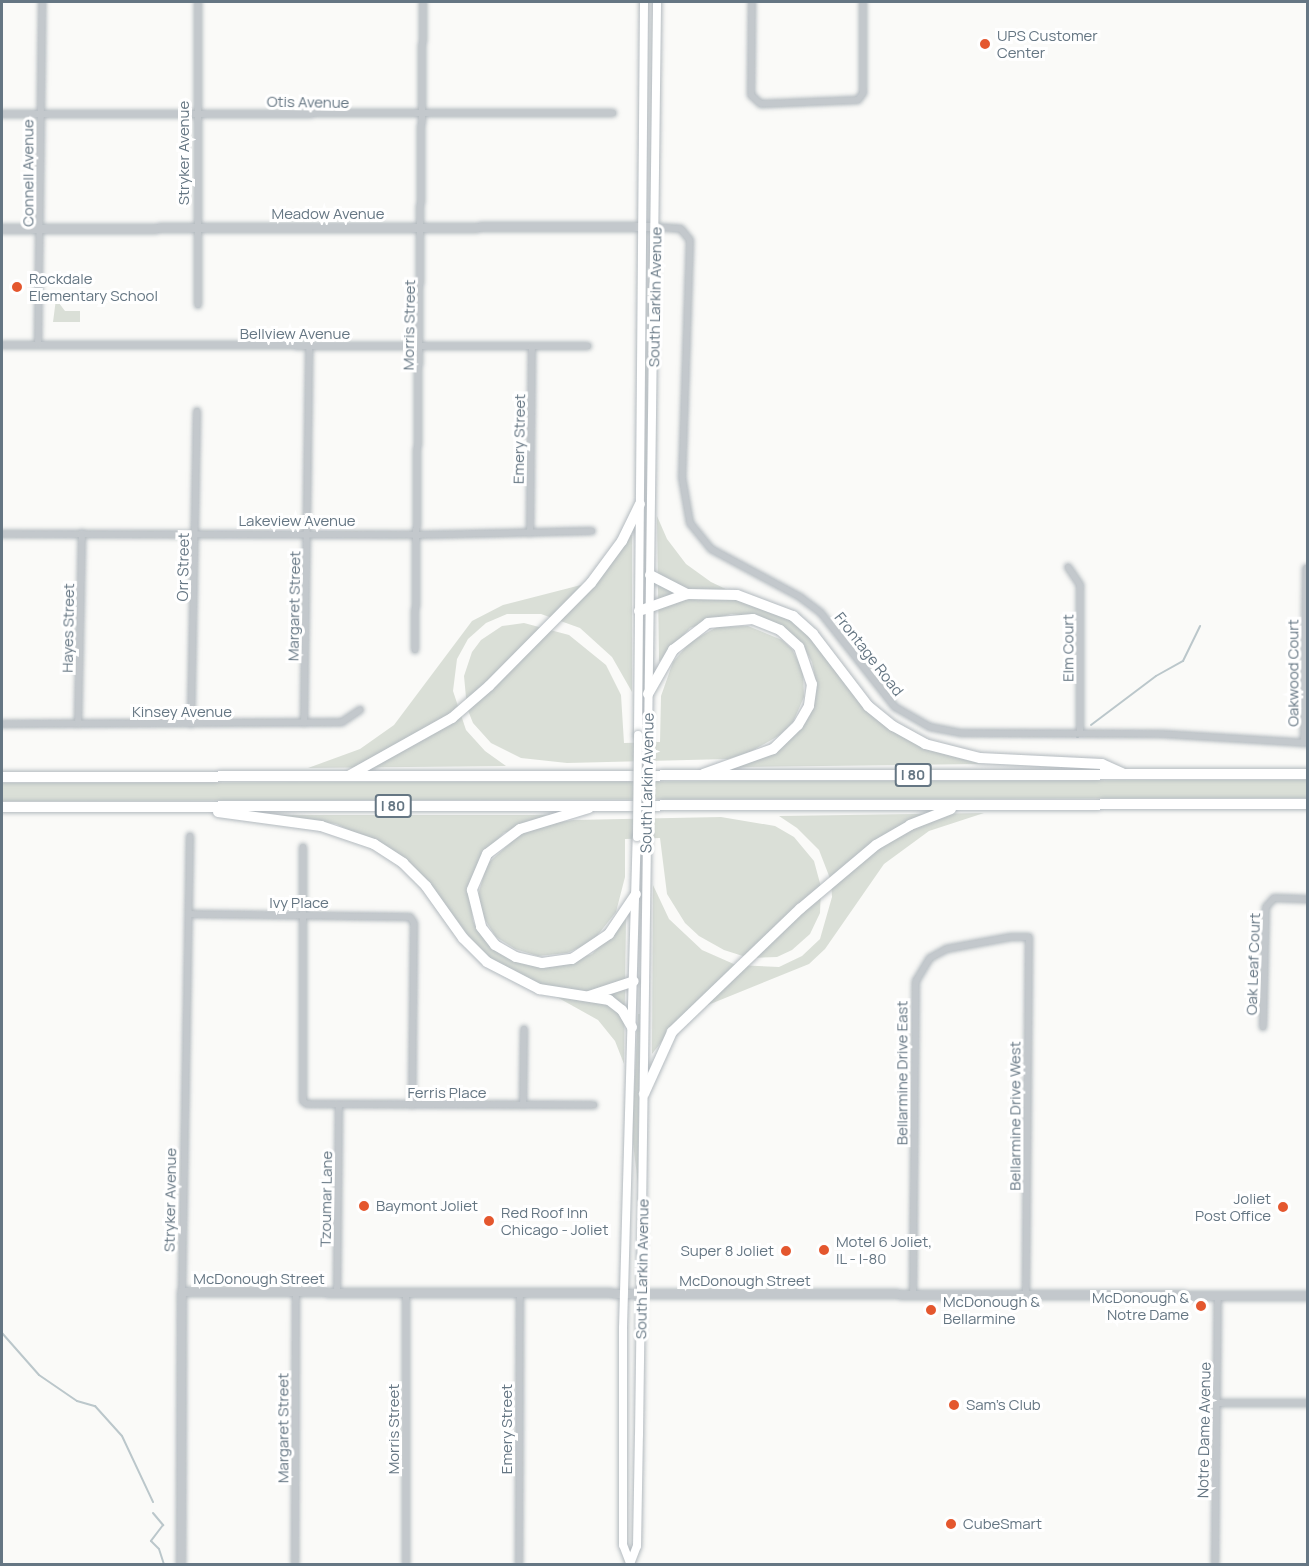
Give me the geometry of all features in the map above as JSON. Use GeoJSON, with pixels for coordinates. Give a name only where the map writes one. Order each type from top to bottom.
{"type":"FeatureCollection","features":[{"type":"Feature","properties":{"kind":"highway"},"geometry":{"type":"LineString","coordinates":[[348,776],[452,718],[489,686],[591,583],[622,542],[640,504]]}},
{"type":"Feature","properties":{"kind":"highway"},"geometry":{"type":"LineString","coordinates":[[650,575],[687,594]]}},
{"type":"Feature","properties":{"kind":"highway"},"geometry":{"type":"LineString","coordinates":[[644,609],[687,594],[736,595],[793,616],[813,634],[868,706],[893,726],[925,744],[981,758],[1102,764],[1125,775]]}},
{"type":"Feature","properties":{"kind":"highway"},"geometry":{"type":"LineString","coordinates":[[648,694],[673,650],[697,629],[717,620],[738,618],[766,623],[790,638],[804,656],[811,674],[811,695],[804,716],[792,733],[763,754],[700,776]]}},
{"type":"Feature","properties":{"kind":"highway","name":"I 80"},"geometry":{"type":"LineString","coordinates":[[2,777],[1308,774]]}},
{"type":"Feature","properties":{"kind":"highway"},"geometry":{"type":"LineString","coordinates":[[644,1094],[672,1032],[823,888],[860,856],[910,825],[943,810],[973,804]]}},
{"type":"Feature","properties":{"kind":"highway","name":"I 80"},"geometry":{"type":"LineString","coordinates":[[2,807],[1308,804]]}},
{"type":"Feature","properties":{"kind":"highway"},"geometry":{"type":"LineString","coordinates":[[595,806],[520,829],[496,844],[474,878],[472,899],[477,919],[487,936],[505,952],[528,961],[558,962],[598,945],[636,894]]}},
{"type":"Feature","properties":{"kind":"highway"},"geometry":{"type":"LineString","coordinates":[[191,807],[263,820],[321,826],[374,844],[426,886],[463,938],[487,962],[539,989],[589,996],[615,1004],[632,1027]]}},
{"type":"Feature","properties":{"kind":"highway"},"geometry":{"type":"LineString","coordinates":[[589,996],[634,981]]}},
{"type":"Feature","properties":{"kind":"main road","name":"South Larkin Avenue"},"geometry":{"type":"LineString","coordinates":[[630,1564],[637,1546],[648,743],[640,504],[644,2]]}},
{"type":"Feature","properties":{"kind":"main road","name":"South Larkin Avenue"},"geometry":{"type":"LineString","coordinates":[[630,1564],[623,1545],[624,1294],[634,981],[638,735],[644,609],[650,575],[657,2]]}},
{"type":"Feature","properties":{"kind":"street","name":"Connell Avenue"},"geometry":{"type":"LineString","coordinates":[[38,345],[42,2]]}},
{"type":"Feature","properties":{"kind":"street","name":"Stryker Avenue"},"geometry":{"type":"LineString","coordinates":[[198,2],[198,305]]}},
{"type":"Feature","properties":{"kind":"street","name":"Morris Street"},"geometry":{"type":"LineString","coordinates":[[415,650],[421,346],[423,2]]}},
{"type":"Feature","properties":{"kind":"street"},"geometry":{"type":"LineString","coordinates":[[752,2],[751,95],[760,104],[858,100],[863,93],[863,2]]}},
{"type":"Feature","properties":{"kind":"street","name":"Otis Avenue"},"geometry":{"type":"LineString","coordinates":[[2,114],[613,113]]}},
{"type":"Feature","properties":{"kind":"street","name":"Meadow Avenue"},"geometry":{"type":"LineString","coordinates":[[2,229],[655,226]]}},
{"type":"Feature","properties":{"kind":"street","name":"Frontage Road"},"geometry":{"type":"LineString","coordinates":[[655,226],[681,229],[690,240],[683,496],[690,523],[701,539],[724,558],[800,597],[821,613],[887,699],[918,722],[961,733],[1182,734],[1306,743]]}},
{"type":"Feature","properties":{"kind":"street","name":"Bellview Avenue"},"geometry":{"type":"LineString","coordinates":[[2,345],[588,346]]}},
{"type":"Feature","properties":{"kind":"street","name":"Margaret Street"},"geometry":{"type":"LineString","coordinates":[[304,723],[309,346]]}},
{"type":"Feature","properties":{"kind":"street","name":"Emery Street"},"geometry":{"type":"LineString","coordinates":[[530,533],[532,346]]}},
{"type":"Feature","properties":{"kind":"street","name":"Orr Street"},"geometry":{"type":"LineString","coordinates":[[191,724],[197,411]]}},
{"type":"Feature","properties":{"kind":"street","name":"Lakeview Avenue"},"geometry":{"type":"LineString","coordinates":[[2,534],[418,535],[592,531]]}},
{"type":"Feature","properties":{"kind":"street","name":"Hayes Street"},"geometry":{"type":"LineString","coordinates":[[78,724],[82,533]]}},
{"type":"Feature","properties":{"kind":"street","name":"Elm Court"},"geometry":{"type":"LineString","coordinates":[[1068,567],[1080,585],[1080,733]]}},
{"type":"Feature","properties":{"kind":"street","name":"Oakwood Court"},"geometry":{"type":"LineString","coordinates":[[1306,568],[1306,743]]}},
{"type":"Feature","properties":{"kind":"street","name":"Kinsey Avenue"},"geometry":{"type":"LineString","coordinates":[[2,724],[342,722],[360,710]]}},
{"type":"Feature","properties":{"kind":"street","name":"Stryker Avenue"},"geometry":{"type":"LineString","coordinates":[[182,1564],[182,1292],[190,836]]}},
{"type":"Feature","properties":{"kind":"street"},"geometry":{"type":"LineString","coordinates":[[303,847],[304,915]]}},
{"type":"Feature","properties":{"kind":"street","name":"Oak Leaf Court"},"geometry":{"type":"LineString","coordinates":[[1263,1027],[1268,903],[1281,897],[1308,899]]}},
{"type":"Feature","properties":{"kind":"street","name":"Ivy Place"},"geometry":{"type":"LineString","coordinates":[[189,915],[410,917],[414,923],[412,1105]]}},
{"type":"Feature","properties":{"kind":"street","name":"Ferris Place"},"geometry":{"type":"LineString","coordinates":[[304,915],[303,1101],[310,1105],[339,1106],[594,1105]]}},
{"type":"Feature","properties":{"kind":"street","name":"Bellarmine Drive West"},"geometry":{"type":"LineString","coordinates":[[1026,1295],[1029,937]]}},
{"type":"Feature","properties":{"kind":"street","name":"Bellarmine Drive East"},"geometry":{"type":"LineString","coordinates":[[913,1295],[916,981],[930,958],[946,949],[989,938],[1029,937]]}},
{"type":"Feature","properties":{"kind":"street"},"geometry":{"type":"LineString","coordinates":[[524,1029],[524,1105]]}},
{"type":"Feature","properties":{"kind":"street","name":"Tzoumar Lane"},"geometry":{"type":"LineString","coordinates":[[337,1293],[339,1106]]}},
{"type":"Feature","properties":{"kind":"street","name":"McDonough Street"},"geometry":{"type":"LineString","coordinates":[[182,1292],[1308,1296]]}},
{"type":"Feature","properties":{"kind":"street","name":"Margaret Street"},"geometry":{"type":"LineString","coordinates":[[295,1564],[296,1292]]}},
{"type":"Feature","properties":{"kind":"street","name":"Morris Street"},"geometry":{"type":"LineString","coordinates":[[406,1293],[406,1564]]}},
{"type":"Feature","properties":{"kind":"street","name":"Emery Street"},"geometry":{"type":"LineString","coordinates":[[519,1564],[520,1294]]}},
{"type":"Feature","properties":{"kind":"street","name":"Notre Dame Avenue"},"geometry":{"type":"LineString","coordinates":[[1215,1564],[1218,1296]]}},
{"type":"Feature","properties":{"kind":"street"},"geometry":{"type":"LineString","coordinates":[[1216,1403],[1308,1403]]}},
{"type":"Feature","properties":{"kind":"shaded area"},"geometry":{"type":"Polygon","coordinates":[[[56,299],[65,311],[80,311],[80,322],[53,322],[56,299]]]}},
{"type":"Feature","properties":{"kind":"shaded area"},"geometry":{"type":"Polygon","coordinates":[[[657,516],[667,539],[686,564],[711,582],[791,620],[810,635],[865,708],[923,748],[981,764],[737,767],[777,751],[806,722],[816,683],[812,662],[802,644],[764,618],[731,614],[690,628],[659,662],[657,516]]]}},
{"type":"Feature","properties":{"kind":"shaded area"},"geometry":{"type":"Polygon","coordinates":[[[629,535],[632,535],[632,692],[612,657],[580,628],[541,614],[507,614],[486,623],[468,639],[457,659],[453,691],[466,730],[485,751],[506,766],[308,768],[360,749],[394,725],[472,621],[503,605],[581,585],[593,579],[629,535]]]}},
{"type":"Feature","properties":{"kind":"shaded area"},"geometry":{"type":"Polygon","coordinates":[[[524,623],[569,635],[606,665],[621,695],[624,743],[660,742],[661,696],[673,662],[690,642],[717,627],[748,626],[782,640],[792,649],[803,671],[804,697],[793,722],[780,735],[750,752],[728,759],[567,763],[521,758],[491,743],[473,723],[467,708],[464,676],[472,652],[481,640],[502,626],[524,623]]]}},
{"type":"Feature","properties":{"kind":"shaded area"},"geometry":{"type":"Polygon","coordinates":[[[1307,780],[1308,798],[2,801],[2,783],[1307,780]]]}},
{"type":"Feature","properties":{"kind":"shaded area"},"geometry":{"type":"Polygon","coordinates":[[[984,813],[929,831],[884,864],[825,949],[809,964],[698,1009],[670,1031],[652,1054],[653,885],[669,919],[702,950],[736,965],[779,967],[802,956],[820,939],[832,897],[831,881],[819,850],[797,828],[779,816],[984,813]]]}},
{"type":"Feature","properties":{"kind":"shaded area"},"geometry":{"type":"Polygon","coordinates":[[[273,815],[547,815],[504,833],[481,856],[469,887],[473,921],[478,931],[541,967],[552,967],[592,954],[626,919],[624,1064],[615,1041],[598,1020],[494,962],[472,941],[433,888],[392,850],[336,824],[273,815]]]}},
{"type":"Feature","properties":{"kind":"shaded area"},"geometry":{"type":"Polygon","coordinates":[[[721,817],[775,826],[794,837],[814,861],[821,887],[820,913],[810,934],[792,950],[777,957],[749,958],[724,950],[699,936],[685,923],[667,894],[660,838],[625,839],[625,877],[616,912],[592,942],[567,953],[538,956],[515,949],[496,937],[482,915],[478,895],[487,864],[519,835],[548,824],[573,820],[721,817]]]}},
{"type":"Feature","properties":{"kind":"shaded area"},"geometry":{"type":"Polygon","coordinates":[[[638,1014],[640,1014],[638,1184],[632,1135],[638,1014]]]}},
{"type":"Feature","properties":{"kind":"waterway"},"geometry":{"type":"LineString","coordinates":[[1091,725],[1156,676],[1183,661],[1200,626]]}},
{"type":"Feature","properties":{"kind":"waterway"},"geometry":{"type":"LineString","coordinates":[[2,1333],[39,1375],[77,1401],[95,1406],[122,1436],[153,1502]]}},
{"type":"Feature","properties":{"kind":"waterway"},"geometry":{"type":"LineString","coordinates":[[153,1513],[163,1525],[151,1541],[159,1549],[164,1564]]}},
{"type":"Feature","properties":{"kind":"place","name":"UPS Customer Center"},"geometry":{"type":"Point","coordinates":[985,44]}},
{"type":"Feature","properties":{"kind":"place","name":"Rockdale Elementary School"},"geometry":{"type":"Point","coordinates":[17,287]}},
{"type":"Feature","properties":{"kind":"place","name":"Baymont Joliet"},"geometry":{"type":"Point","coordinates":[364,1206]}},
{"type":"Feature","properties":{"kind":"place","name":"Joliet Post Office"},"geometry":{"type":"Point","coordinates":[1283,1207]}},
{"type":"Feature","properties":{"kind":"place","name":"Red Roof Inn Chicago - Joliet"},"geometry":{"type":"Point","coordinates":[489,1221]}},
{"type":"Feature","properties":{"kind":"place","name":"Motel 6 Joliet, IL - I-80"},"geometry":{"type":"Point","coordinates":[824,1250]}},
{"type":"Feature","properties":{"kind":"place","name":"Super 8 Joliet"},"geometry":{"type":"Point","coordinates":[786,1251]}},
{"type":"Feature","properties":{"kind":"place","name":"McDonough & Notre Dame"},"geometry":{"type":"Point","coordinates":[1201,1306]}},
{"type":"Feature","properties":{"kind":"place","name":"McDonough & Bellarmine"},"geometry":{"type":"Point","coordinates":[931,1310]}},
{"type":"Feature","properties":{"kind":"place","name":"Sam's Club"},"geometry":{"type":"Point","coordinates":[954,1405]}},
{"type":"Feature","properties":{"kind":"place","name":"CubeSmart"},"geometry":{"type":"Point","coordinates":[951,1524]}}]}
